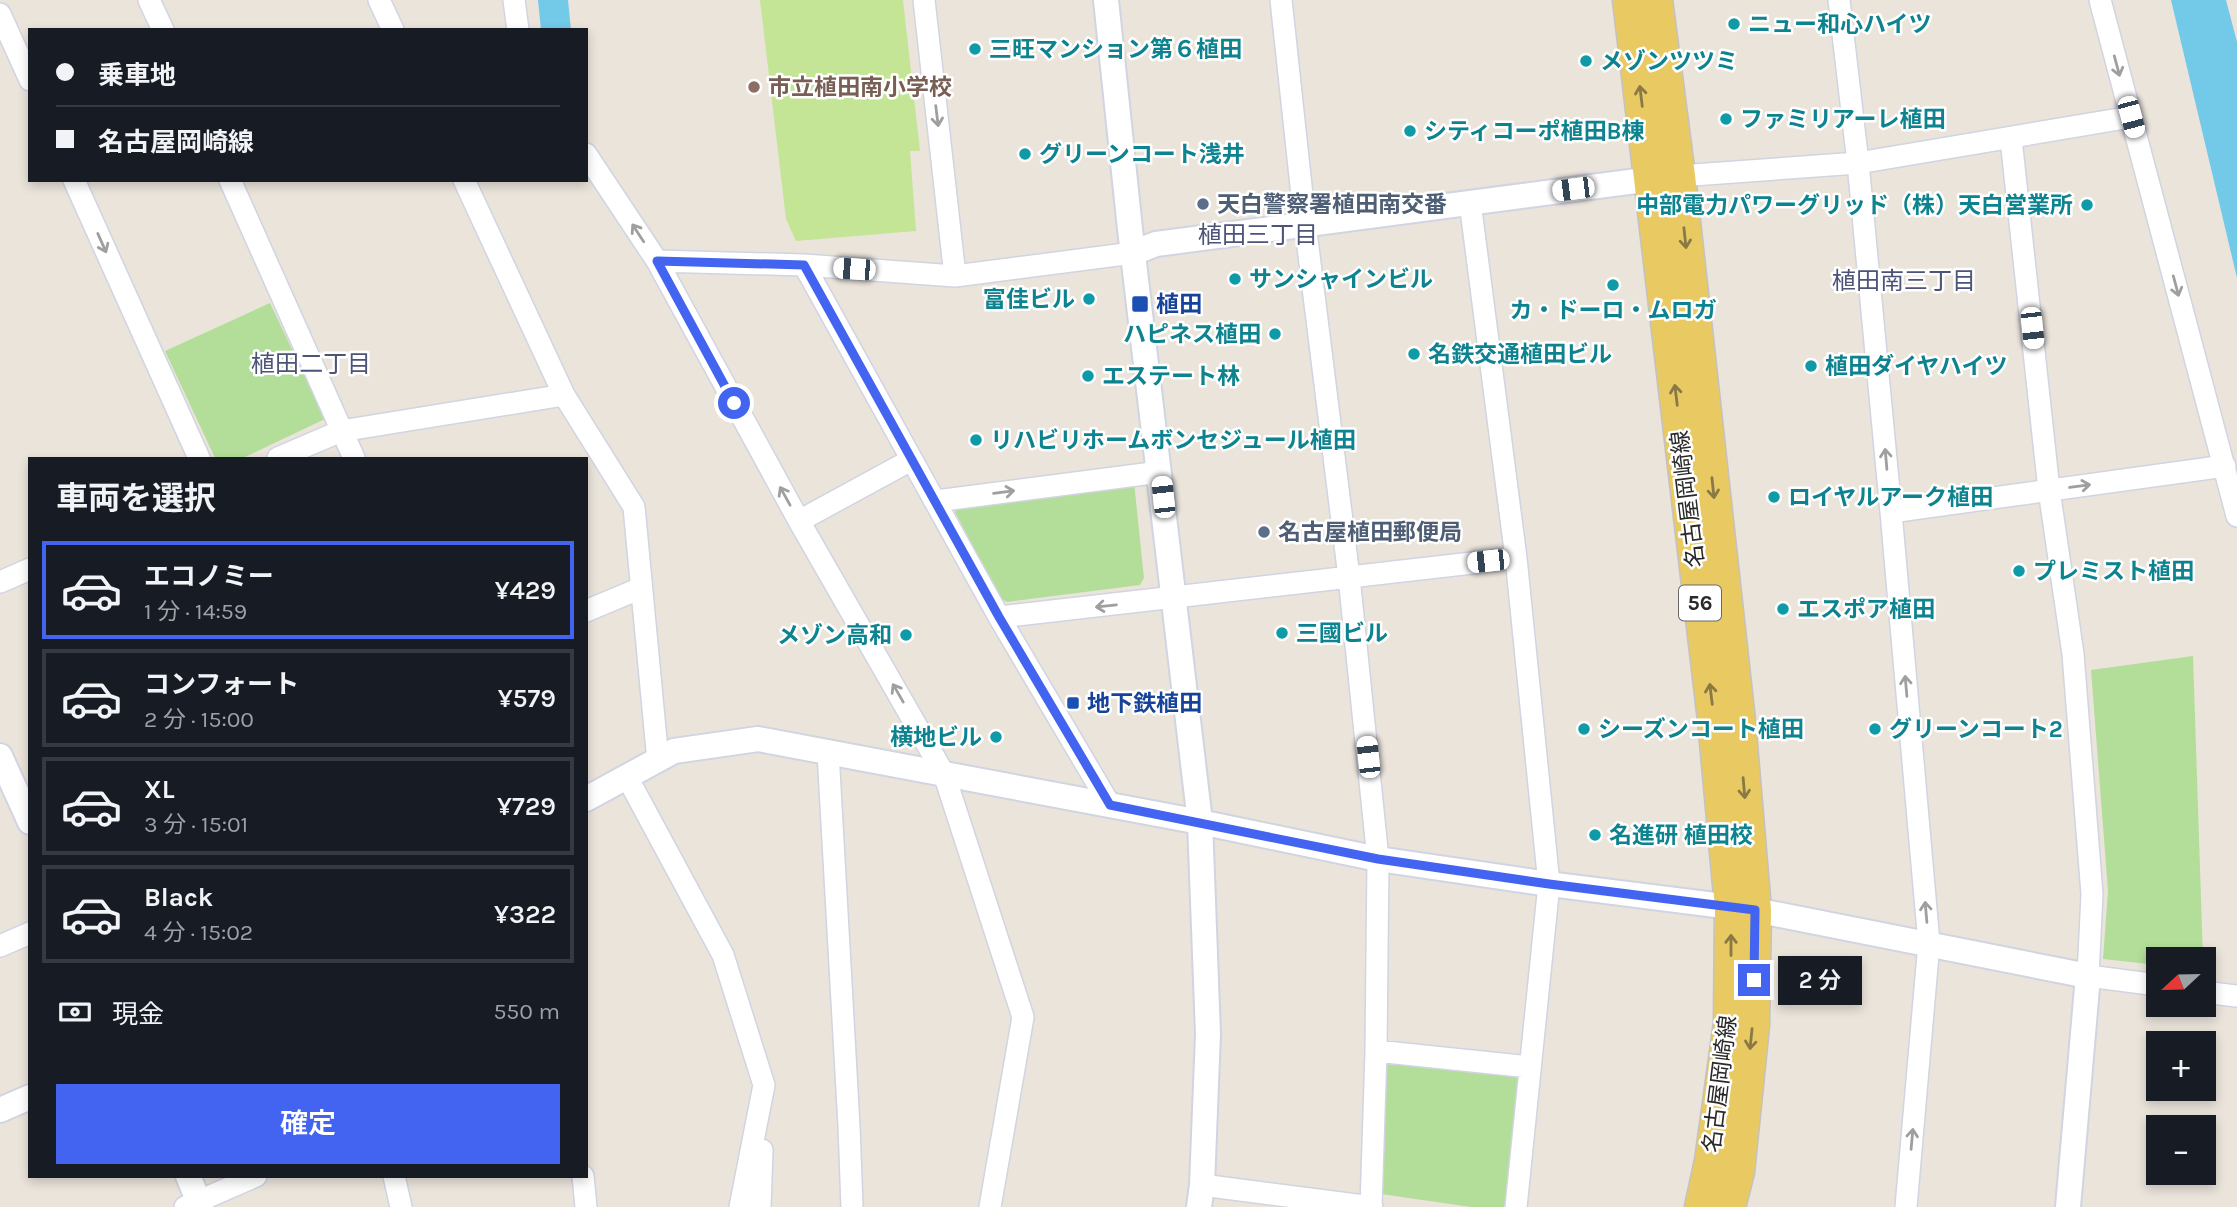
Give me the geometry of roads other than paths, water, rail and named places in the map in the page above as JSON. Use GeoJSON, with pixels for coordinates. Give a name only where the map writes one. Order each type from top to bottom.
{"type":"FeatureCollection","features":[{"type":"Feature","properties":{"kind":"main road","name":"名古屋岡崎線"},"geometry":{"type":"LineString","coordinates":[[1629,0],[1665,177],[1738,721],[1743,909],[1753,1026],[1738,1172],[1730,1207]]}},
{"type":"Feature","properties":{"kind":"main road","name":"名古屋岡崎線"},"geometry":{"type":"LineString","coordinates":[[1656,0],[1665,177]]}},
{"type":"Feature","properties":{"kind":"main road","name":"名古屋岡崎線"},"geometry":{"type":"LineString","coordinates":[[1701,1207],[1711,1161],[1743,909]]}},
{"type":"Feature","properties":{"kind":"street"},"geometry":{"type":"LineString","coordinates":[[149,0],[162,28]]}},
{"type":"Feature","properties":{"kind":"street"},"geometry":{"type":"LineString","coordinates":[[380,0],[392,28]]}},
{"type":"Feature","properties":{"kind":"street"},"geometry":{"type":"LineString","coordinates":[[514,0],[518,28]]}},
{"type":"Feature","properties":{"kind":"street"},"geometry":{"type":"LineString","coordinates":[[924,0],[955,276]]}},
{"type":"Feature","properties":{"kind":"street"},"geometry":{"type":"LineString","coordinates":[[1106,0],[1200,822],[1208,1034],[1201,1196],[1371,1207],[1378,859],[1349,577],[1305,223],[1281,0]]}},
{"type":"Feature","properties":{"kind":"street"},"geometry":{"type":"LineString","coordinates":[[1839,0],[1858,163],[1929,943],[1906,1207]]}},
{"type":"Feature","properties":{"kind":"street"},"geometry":{"type":"LineString","coordinates":[[2100,0],[2237,516]]}},
{"type":"Feature","properties":{"kind":"street"},"geometry":{"type":"LineString","coordinates":[[0,14],[28,76]]}},
{"type":"Feature","properties":{"kind":"street"},"geometry":{"type":"LineString","coordinates":[[657,261],[804,265],[955,276],[1133,253],[1156,244],[1305,223],[1665,177],[1858,163],[2131,117]]}},
{"type":"Feature","properties":{"kind":"street"},"geometry":{"type":"LineString","coordinates":[[2011,139],[2049,490],[2073,654],[2091,894],[2088,976],[2068,1207]]}},
{"type":"Feature","properties":{"kind":"street"},"geometry":{"type":"LineString","coordinates":[[588,157],[657,261],[799,521],[944,774],[1023,1017],[990,1207]]}},
{"type":"Feature","properties":{"kind":"street"},"geometry":{"type":"LineString","coordinates":[[76,182],[199,457]]}},
{"type":"Feature","properties":{"kind":"street"},"geometry":{"type":"LineString","coordinates":[[230,182],[354,457]]}},
{"type":"Feature","properties":{"kind":"street"},"geometry":{"type":"LineString","coordinates":[[465,182],[564,395],[634,508],[658,761]]}},
{"type":"Feature","properties":{"kind":"street"},"geometry":{"type":"LineString","coordinates":[[1470,202],[1516,558],[1549,884],[1516,1207]]}},
{"type":"Feature","properties":{"kind":"street"},"geometry":{"type":"LineString","coordinates":[[804,265],[999,617],[1110,805]]}},
{"type":"Feature","properties":{"kind":"street"},"geometry":{"type":"LineString","coordinates":[[280,457],[341,431],[564,395]]}},
{"type":"Feature","properties":{"kind":"street"},"geometry":{"type":"LineString","coordinates":[[799,521],[911,460]]}},
{"type":"Feature","properties":{"kind":"street"},"geometry":{"type":"LineString","coordinates":[[1891,512],[2225,466]]}},
{"type":"Feature","properties":{"kind":"street"},"geometry":{"type":"LineString","coordinates":[[936,500],[1160,472]]}},
{"type":"Feature","properties":{"kind":"street"},"geometry":{"type":"LineString","coordinates":[[999,617],[1516,558]]}},
{"type":"Feature","properties":{"kind":"street"},"geometry":{"type":"LineString","coordinates":[[0,582],[28,570]]}},
{"type":"Feature","properties":{"kind":"street"},"geometry":{"type":"LineString","coordinates":[[588,610],[641,588]]}},
{"type":"Feature","properties":{"kind":"street"},"geometry":{"type":"LineString","coordinates":[[588,798],[674,751],[758,739],[1200,822],[1378,859],[1743,909],[2088,976],[2146,983]]}},
{"type":"Feature","properties":{"kind":"street"},"geometry":{"type":"LineString","coordinates":[[828,752],[852,1207]]}},
{"type":"Feature","properties":{"kind":"street"},"geometry":{"type":"LineString","coordinates":[[0,756],[28,818]]}},
{"type":"Feature","properties":{"kind":"street"},"geometry":{"type":"LineString","coordinates":[[627,777],[723,955],[764,1085],[760,1207]]}},
{"type":"Feature","properties":{"kind":"street"},"geometry":{"type":"LineString","coordinates":[[0,946],[28,934]]}},
{"type":"Feature","properties":{"kind":"street"},"geometry":{"type":"LineString","coordinates":[[2216,994],[2237,996]]}},
{"type":"Feature","properties":{"kind":"street"},"geometry":{"type":"LineString","coordinates":[[1376,1051],[1530,1067]]}},
{"type":"Feature","properties":{"kind":"street"},"geometry":{"type":"LineString","coordinates":[[740,1207],[764,1085]]}},
{"type":"Feature","properties":{"kind":"street"},"geometry":{"type":"LineString","coordinates":[[0,1110],[28,1098]]}},
{"type":"Feature","properties":{"kind":"street"},"geometry":{"type":"LineString","coordinates":[[188,1178],[195,1205],[252,1178]]}},
{"type":"Feature","properties":{"kind":"street"},"geometry":{"type":"LineString","coordinates":[[394,1178],[401,1207]]}},
{"type":"Feature","properties":{"kind":"street"},"geometry":{"type":"LineString","coordinates":[[583,1178],[586,1207]]}},
{"type":"Feature","properties":{"kind":"water"},"geometry":{"type":"Polygon","coordinates":[[[538,0],[568,0],[571,28],[541,28],[538,0]]]}},
{"type":"Feature","properties":{"kind":"water"},"geometry":{"type":"Polygon","coordinates":[[[2171,0],[2226,0],[2237,42],[2237,278],[2171,0]]]}},
{"type":"Feature","properties":{"kind":"place","name":"ニュー和心ハイツ"},"geometry":{"type":"Point","coordinates":[1734,24]}},
{"type":"Feature","properties":{"kind":"place","name":"三旺マンション第６植田"},"geometry":{"type":"Point","coordinates":[975,49]}},
{"type":"Feature","properties":{"kind":"place","name":"メゾンツツミ"},"geometry":{"type":"Point","coordinates":[1586,61]}},
{"type":"Feature","properties":{"kind":"place","name":"市立植田南小学校"},"geometry":{"type":"Point","coordinates":[754,87]}},
{"type":"Feature","properties":{"kind":"place","name":"ファミリアーレ植田"},"geometry":{"type":"Point","coordinates":[1726,119]}},
{"type":"Feature","properties":{"kind":"place","name":"シティコーポ植田B棟"},"geometry":{"type":"Point","coordinates":[1410,131]}},
{"type":"Feature","properties":{"kind":"place","name":"グリーンコート浅井"},"geometry":{"type":"Point","coordinates":[1025,154]}},
{"type":"Feature","properties":{"kind":"place","name":"天白警察署植田南交番"},"geometry":{"type":"Point","coordinates":[1203,204]}},
{"type":"Feature","properties":{"kind":"place","name":"中部電力パワーグリッド（株）天白営業所"},"geometry":{"type":"Point","coordinates":[2087,205]}},
{"type":"Feature","properties":{"kind":"place","name":"サンシャインビル"},"geometry":{"type":"Point","coordinates":[1235,279]}},
{"type":"Feature","properties":{"kind":"place","name":"カ・ドーロ・ムロガ"},"geometry":{"type":"Point","coordinates":[1613,285]}},
{"type":"Feature","properties":{"kind":"place","name":"富佳ビル"},"geometry":{"type":"Point","coordinates":[1089,299]}},
{"type":"Feature","properties":{"kind":"place","name":"植田"},"geometry":{"type":"Point","coordinates":[1140,304]}},
{"type":"Feature","properties":{"kind":"place","name":"ハピネス植田"},"geometry":{"type":"Point","coordinates":[1275,334]}},
{"type":"Feature","properties":{"kind":"place","name":"名鉄交通植田ビル"},"geometry":{"type":"Point","coordinates":[1414,354]}},
{"type":"Feature","properties":{"kind":"place","name":"植田ダイヤハイツ"},"geometry":{"type":"Point","coordinates":[1811,366]}},
{"type":"Feature","properties":{"kind":"place","name":"エステート林"},"geometry":{"type":"Point","coordinates":[1088,376]}},
{"type":"Feature","properties":{"kind":"place","name":"リハビリホームボンセジュール植田"},"geometry":{"type":"Point","coordinates":[976,440]}},
{"type":"Feature","properties":{"kind":"place","name":"ロイヤルアーク植田"},"geometry":{"type":"Point","coordinates":[1774,497]}},
{"type":"Feature","properties":{"kind":"place","name":"名古屋植田郵便局"},"geometry":{"type":"Point","coordinates":[1264,532]}},
{"type":"Feature","properties":{"kind":"place","name":"プレミスト植田"},"geometry":{"type":"Point","coordinates":[2019,571]}},
{"type":"Feature","properties":{"kind":"place","name":"エスポア植田"},"geometry":{"type":"Point","coordinates":[1783,609]}},
{"type":"Feature","properties":{"kind":"place","name":"三國ビル"},"geometry":{"type":"Point","coordinates":[1282,633]}},
{"type":"Feature","properties":{"kind":"place","name":"メゾン高和"},"geometry":{"type":"Point","coordinates":[906,635]}},
{"type":"Feature","properties":{"kind":"place","name":"地下鉄植田"},"geometry":{"type":"Point","coordinates":[1073,703]}},
{"type":"Feature","properties":{"kind":"place","name":"シーズンコート植田"},"geometry":{"type":"Point","coordinates":[1584,729]}},
{"type":"Feature","properties":{"kind":"place","name":"グリーンコート2"},"geometry":{"type":"Point","coordinates":[1875,729]}},
{"type":"Feature","properties":{"kind":"place","name":"横地ビル"},"geometry":{"type":"Point","coordinates":[996,737]}},
{"type":"Feature","properties":{"kind":"place","name":"名進研 植田校"},"geometry":{"type":"Point","coordinates":[1595,835]}},
{"type":"Feature","properties":{"kind":"district","name":"植田三丁目"},"geometry":{"type":"Point","coordinates":[1258,235]}},
{"type":"Feature","properties":{"kind":"district","name":"植田南三丁目"},"geometry":{"type":"Point","coordinates":[1904,281]}},
{"type":"Feature","properties":{"kind":"district","name":"植田二丁目"},"geometry":{"type":"Point","coordinates":[311,364]}}]}
